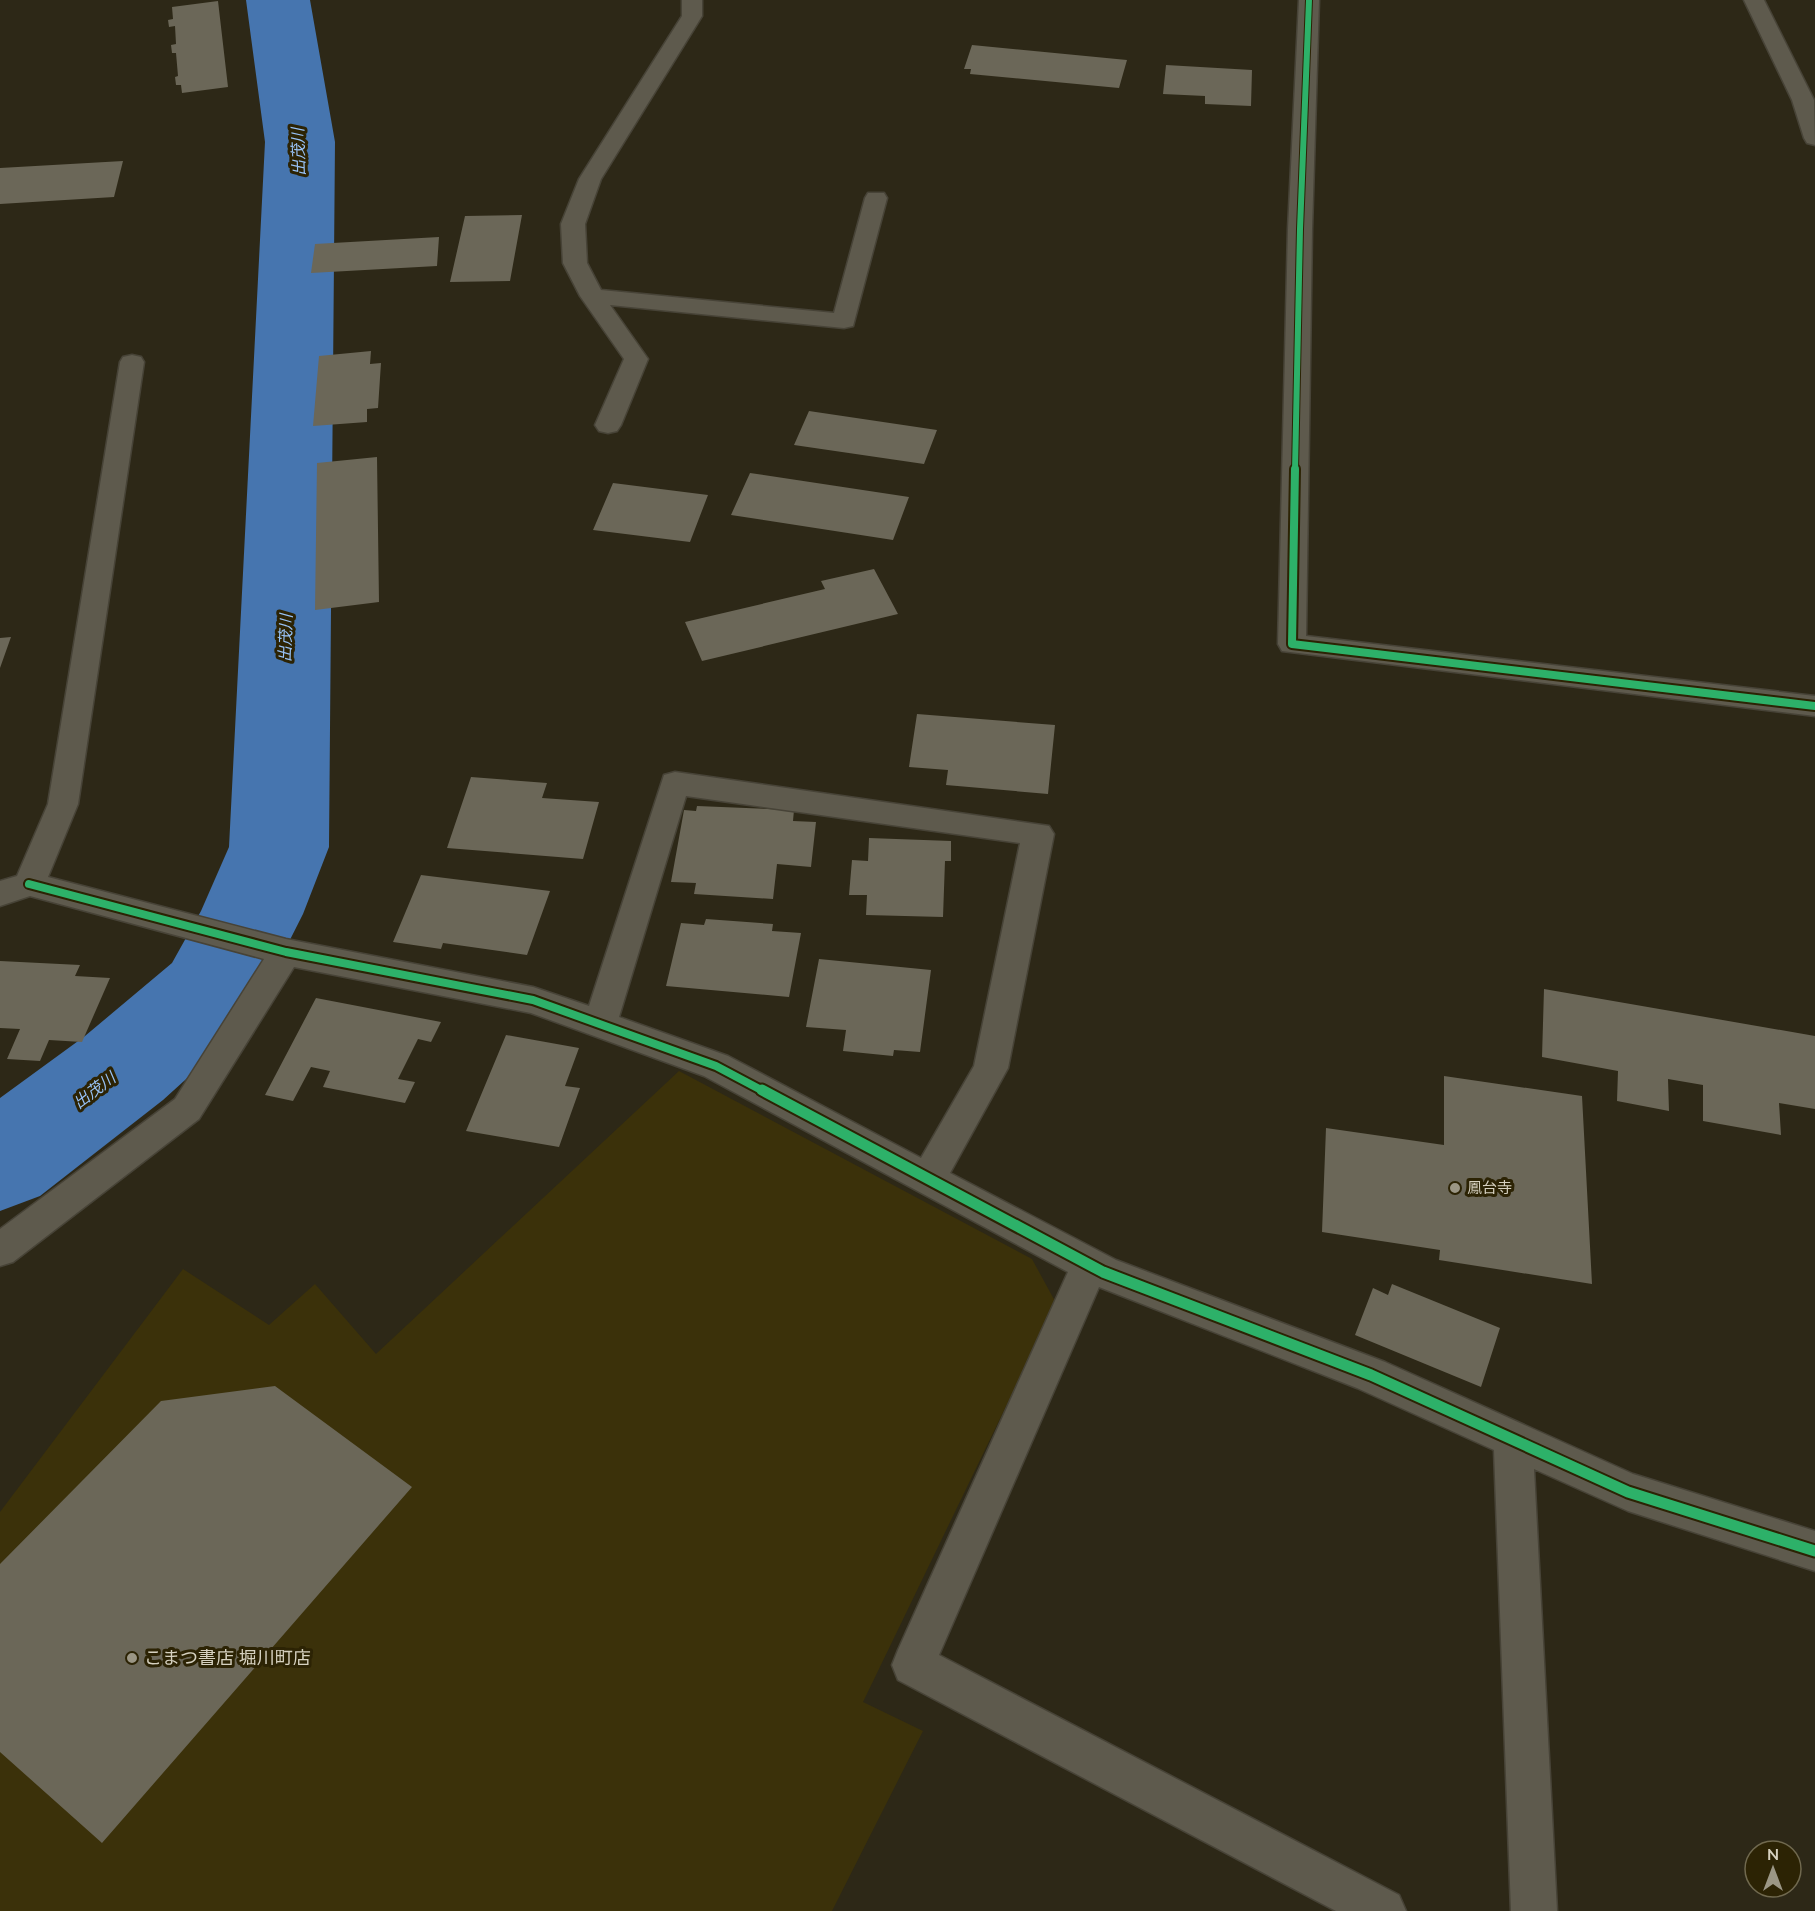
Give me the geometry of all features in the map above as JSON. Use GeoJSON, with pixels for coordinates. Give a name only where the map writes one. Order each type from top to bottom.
{"type":"FeatureCollection","features":[{"type":"Feature","properties":{"kind":"street"},"geometry":{"type":"LineString","coordinates":[[608,424],[636,359],[592,296],[575,263],[573,224],[590,180],[692,16],[692,0]]}},
{"type":"Feature","properties":{"kind":"street"},"geometry":{"type":"LineString","coordinates":[[1309,0],[1300,229],[1292,644],[1815,706]]}},
{"type":"Feature","properties":{"kind":"street"},"geometry":{"type":"LineString","coordinates":[[1754,0],[1803,100],[1815,138]]}},
{"type":"Feature","properties":{"kind":"street"},"geometry":{"type":"LineString","coordinates":[[592,296],[844,321],[876,198]]}},
{"type":"Feature","properties":{"kind":"street"},"geometry":{"type":"LineString","coordinates":[[132,362],[63,804],[14,889],[286,952],[533,1000],[716,1066],[1090,1265],[1371,1375],[1628,1492],[1815,1551]]}},
{"type":"Feature","properties":{"kind":"street"},"geometry":{"type":"LineString","coordinates":[[600,1024],[675,783],[1038,834],[991,1068],[928,1179]]}},
{"type":"Feature","properties":{"kind":"street"},"geometry":{"type":"LineString","coordinates":[[0,1250],[187,1109],[286,952]]}},
{"type":"Feature","properties":{"kind":"street"},"geometry":{"type":"LineString","coordinates":[[1090,1265],[913,1665],[1383,1911]]}},
{"type":"Feature","properties":{"kind":"street"},"geometry":{"type":"LineString","coordinates":[[1513,1440],[1533,1911]]}},
{"type":"Feature","properties":{"kind":"shaded area"},"geometry":{"type":"Polygon","coordinates":[[[679,1071],[1032,1259],[1056,1303],[863,1702],[923,1731],[832,1911],[0,1911],[0,1512],[183,1269],[269,1325],[315,1284],[376,1354],[679,1071]]]}},
{"type":"Feature","properties":{"kind":"building"},"geometry":{"type":"Polygon","coordinates":[[[218,1],[228,87],[182,93],[181,85],[176,85],[175,77],[178,76],[176,53],[172,53],[171,45],[176,44],[175,26],[169,27],[168,20],[173,19],[172,7],[218,1]]]}},
{"type":"Feature","properties":{"kind":"building"},"geometry":{"type":"Polygon","coordinates":[[[972,45],[1127,60],[1119,88],[970,74],[971,69],[964,69],[972,45]]]}},
{"type":"Feature","properties":{"kind":"building"},"geometry":{"type":"Polygon","coordinates":[[[1166,65],[1252,70],[1251,106],[1205,104],[1205,96],[1163,94],[1166,65]]]}},
{"type":"Feature","properties":{"kind":"building"},"geometry":{"type":"Polygon","coordinates":[[[123,161],[114,197],[0,204],[0,168],[123,161]]]}},
{"type":"Feature","properties":{"kind":"building"},"geometry":{"type":"Polygon","coordinates":[[[522,215],[510,281],[450,282],[465,216],[522,215]]]}},
{"type":"Feature","properties":{"kind":"building"},"geometry":{"type":"Polygon","coordinates":[[[439,237],[437,266],[311,273],[315,244],[439,237]]]}},
{"type":"Feature","properties":{"kind":"building"},"geometry":{"type":"Polygon","coordinates":[[[371,351],[370,364],[381,363],[378,408],[367,409],[367,422],[313,426],[319,356],[371,351]]]}},
{"type":"Feature","properties":{"kind":"building"},"geometry":{"type":"Polygon","coordinates":[[[809,411],[937,430],[924,464],[794,445],[809,411]]]}},
{"type":"Feature","properties":{"kind":"building"},"geometry":{"type":"Polygon","coordinates":[[[377,457],[379,602],[315,610],[317,463],[377,457]]]}},
{"type":"Feature","properties":{"kind":"building"},"geometry":{"type":"Polygon","coordinates":[[[750,473],[909,497],[893,540],[731,515],[750,473]]]}},
{"type":"Feature","properties":{"kind":"building"},"geometry":{"type":"Polygon","coordinates":[[[613,483],[708,495],[690,542],[593,530],[613,483]]]}},
{"type":"Feature","properties":{"kind":"building"},"geometry":{"type":"Polygon","coordinates":[[[874,569],[898,614],[702,661],[685,622],[825,589],[821,581],[874,569]]]}},
{"type":"Feature","properties":{"kind":"building"},"geometry":{"type":"Polygon","coordinates":[[[11,637],[0,668],[0,638],[11,637]]]}},
{"type":"Feature","properties":{"kind":"building"},"geometry":{"type":"Polygon","coordinates":[[[917,714],[1055,725],[1048,794],[946,785],[948,770],[909,767],[917,714]]]}},
{"type":"Feature","properties":{"kind":"building"},"geometry":{"type":"Polygon","coordinates":[[[471,777],[547,783],[542,798],[599,802],[583,859],[447,848],[471,777]]]}},
{"type":"Feature","properties":{"kind":"building"},"geometry":{"type":"Polygon","coordinates":[[[697,806],[794,810],[793,821],[816,822],[811,867],[777,864],[773,899],[694,894],[696,883],[671,882],[684,810],[696,811],[697,806]]]}},
{"type":"Feature","properties":{"kind":"building"},"geometry":{"type":"Polygon","coordinates":[[[869,838],[951,841],[951,861],[945,861],[943,917],[866,915],[867,895],[849,895],[852,860],[868,861],[869,838]]]}},
{"type":"Feature","properties":{"kind":"building"},"geometry":{"type":"Polygon","coordinates":[[[421,875],[550,891],[527,955],[443,943],[441,949],[393,942],[421,875]]]}},
{"type":"Feature","properties":{"kind":"building"},"geometry":{"type":"Polygon","coordinates":[[[706,919],[773,924],[772,931],[801,933],[789,997],[666,986],[681,923],[704,925],[706,919]]]}},
{"type":"Feature","properties":{"kind":"building"},"geometry":{"type":"Polygon","coordinates":[[[819,959],[931,970],[920,1052],[894,1050],[893,1056],[843,1051],[846,1030],[806,1027],[819,959]]]}},
{"type":"Feature","properties":{"kind":"building"},"geometry":{"type":"Polygon","coordinates":[[[0,961],[80,965],[75,976],[110,978],[82,1042],[49,1040],[40,1061],[7,1059],[20,1029],[0,1028],[0,961]]]}},
{"type":"Feature","properties":{"kind":"building"},"geometry":{"type":"Polygon","coordinates":[[[1544,989],[1815,1036],[1815,1109],[1779,1103],[1781,1135],[1703,1121],[1703,1085],[1668,1079],[1669,1111],[1617,1101],[1618,1071],[1542,1057],[1544,989]]]}},
{"type":"Feature","properties":{"kind":"building"},"geometry":{"type":"Polygon","coordinates":[[[316,998],[441,1022],[431,1042],[418,1039],[398,1079],[415,1082],[405,1103],[323,1087],[330,1071],[311,1067],[293,1101],[265,1095],[316,998]]]}},
{"type":"Feature","properties":{"kind":"building"},"geometry":{"type":"Polygon","coordinates":[[[506,1035],[579,1048],[565,1086],[580,1088],[559,1147],[466,1131],[506,1035]]]}},
{"type":"Feature","properties":{"kind":"building","name":"鳳台寺"},"geometry":{"type":"Polygon","coordinates":[[[1444,1076],[1582,1096],[1592,1284],[1439,1260],[1440,1250],[1322,1232],[1326,1128],[1444,1145],[1444,1076]]]}},
{"type":"Feature","properties":{"kind":"building"},"geometry":{"type":"Polygon","coordinates":[[[1392,1284],[1500,1328],[1481,1387],[1355,1335],[1373,1288],[1388,1295],[1392,1284]]]}},
{"type":"Feature","properties":{"kind":"building","name":"こまつ書店 堀川町店"},"geometry":{"type":"Polygon","coordinates":[[[275,1386],[412,1487],[102,1843],[0,1752],[0,1564],[161,1401],[275,1386]]]}},
{"type":"Feature","properties":{"kind":"waterway","name":"出茂川"},"geometry":{"type":"LineString","coordinates":[[0,1162],[124,1068],[210,993],[251,914],[279,847],[300,142],[278,0]]}},
{"type":"Feature","properties":{"kind":"cycle path"},"geometry":{"type":"LineString","coordinates":[[1309,0],[1300,229],[1292,644],[1815,706]]}},
{"type":"Feature","properties":{"kind":"cycle path"},"geometry":{"type":"LineString","coordinates":[[29,884],[286,952],[533,1000],[716,1066],[1103,1272],[1371,1375],[1628,1492],[1815,1551]]}},
{"type":"Feature","properties":{"kind":"place","name":"鳳台寺"},"geometry":{"type":"Point","coordinates":[1455,1188]}},
{"type":"Feature","properties":{"kind":"place","name":"こまつ書店 堀川町店"},"geometry":{"type":"Point","coordinates":[132,1658]}}]}
